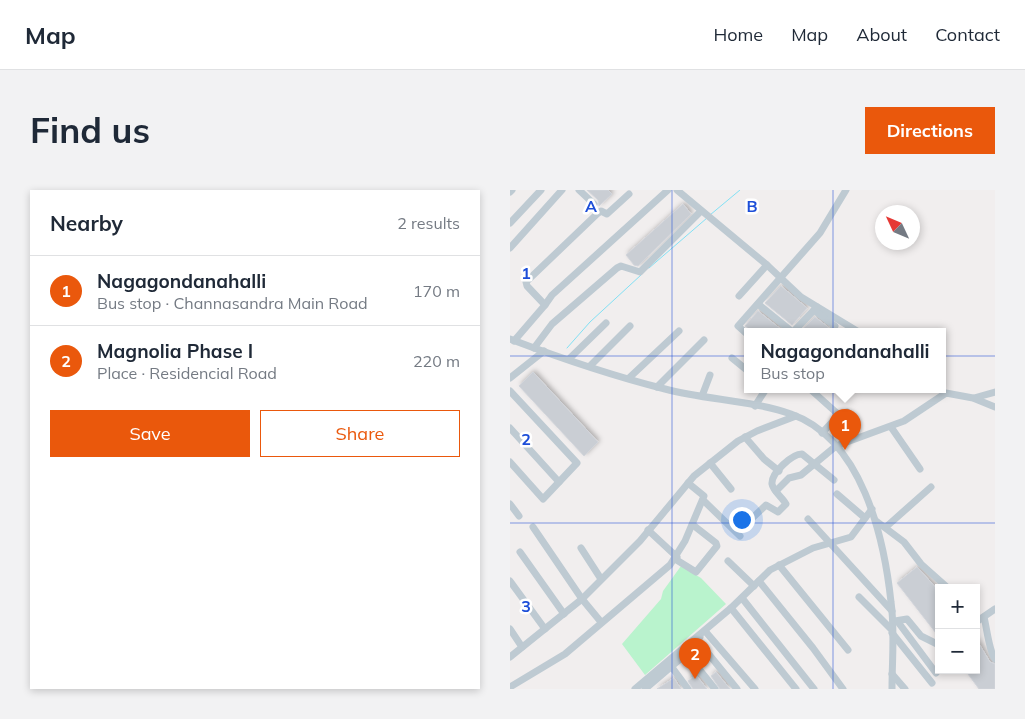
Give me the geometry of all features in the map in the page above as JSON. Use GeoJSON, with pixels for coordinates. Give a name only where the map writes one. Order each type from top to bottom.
{"type":"FeatureCollection","features":[{"type":"Feature","properties":{"kind":"street"},"geometry":{"type":"LineString","coordinates":[[510,223],[541,190]]}},
{"type":"Feature","properties":{"kind":"street"},"geometry":{"type":"LineString","coordinates":[[510,248],[562,190]]}},
{"type":"Feature","properties":{"kind":"street"},"geometry":{"type":"LineString","coordinates":[[579,190],[594,204]]}},
{"type":"Feature","properties":{"kind":"street"},"geometry":{"type":"LineString","coordinates":[[668,190],[552,295],[545,306],[512,340],[657,387],[796,416],[822,433],[836,446],[857,476],[872,509],[882,540],[895,621],[935,672]]}},
{"type":"Feature","properties":{"kind":"street"},"geometry":{"type":"LineString","coordinates":[[677,190],[767,265],[806,306]]}},
{"type":"Feature","properties":{"kind":"street"},"geometry":{"type":"LineString","coordinates":[[744,331],[738,326],[820,233],[846,190]]}},
{"type":"Feature","properties":{"kind":"street"},"geometry":{"type":"LineString","coordinates":[[545,306],[526,286],[526,282],[597,214],[601,211],[607,214],[629,194]]}},
{"type":"Feature","properties":{"kind":"street"},"geometry":{"type":"LineString","coordinates":[[534,348],[552,324],[613,272],[621,266],[640,272],[701,211]]}},
{"type":"Feature","properties":{"kind":"street"},"geometry":{"type":"LineString","coordinates":[[739,296],[767,265]]}},
{"type":"Feature","properties":{"kind":"street"},"geometry":{"type":"LineString","coordinates":[[780,280],[842,328]]}},
{"type":"Feature","properties":{"kind":"street"},"geometry":{"type":"LineString","coordinates":[[758,304],[788,328]]}},
{"type":"Feature","properties":{"kind":"street"},"geometry":{"type":"LineString","coordinates":[[795,328],[815,309]]}},
{"type":"Feature","properties":{"kind":"street"},"geometry":{"type":"LineString","coordinates":[[830,319],[835,326],[834,328]]}},
{"type":"Feature","properties":{"kind":"street"},"geometry":{"type":"LineString","coordinates":[[569,359],[606,323]]}},
{"type":"Feature","properties":{"kind":"street"},"geometry":{"type":"LineString","coordinates":[[590,366],[630,326]]}},
{"type":"Feature","properties":{"kind":"street"},"geometry":{"type":"LineString","coordinates":[[629,378],[679,331]]}},
{"type":"Feature","properties":{"kind":"street"},"geometry":{"type":"LineString","coordinates":[[657,387],[704,340]]}},
{"type":"Feature","properties":{"kind":"street"},"geometry":{"type":"LineString","coordinates":[[510,378],[544,351]]}},
{"type":"Feature","properties":{"kind":"street"},"geometry":{"type":"LineString","coordinates":[[732,358],[744,368]]}},
{"type":"Feature","properties":{"kind":"street"},"geometry":{"type":"LineString","coordinates":[[702,396],[710,375]]}},
{"type":"Feature","properties":{"kind":"street"},"geometry":{"type":"LineString","coordinates":[[510,391],[577,463],[543,499],[511,465]]}},
{"type":"Feature","properties":{"kind":"street"},"geometry":{"type":"LineString","coordinates":[[973,398],[995,392]]}},
{"type":"Feature","properties":{"kind":"street"},"geometry":{"type":"LineString","coordinates":[[755,406],[763,393]]}},
{"type":"Feature","properties":{"kind":"street"},"geometry":{"type":"LineString","coordinates":[[814,393],[839,415]]}},
{"type":"Feature","properties":{"kind":"street"},"geometry":{"type":"LineString","coordinates":[[776,491],[788,479],[800,476],[836,446],[904,421],[946,393],[973,398],[995,407]]}},
{"type":"Feature","properties":{"kind":"street"},"geometry":{"type":"LineString","coordinates":[[822,433],[839,415],[848,412]]}},
{"type":"Feature","properties":{"kind":"street"},"geometry":{"type":"LineString","coordinates":[[510,657],[582,599],[648,530],[688,483],[710,463],[745,437],[796,416]]}},
{"type":"Feature","properties":{"kind":"street"},"geometry":{"type":"LineString","coordinates":[[891,427],[920,468]]}},
{"type":"Feature","properties":{"kind":"street"},"geometry":{"type":"LineString","coordinates":[[510,428],[559,482]]}},
{"type":"Feature","properties":{"kind":"street"},"geometry":{"type":"LineString","coordinates":[[745,437],[764,459],[779,471]]}},
{"type":"Feature","properties":{"kind":"street"},"geometry":{"type":"LineString","coordinates":[[744,526],[766,505],[779,511],[786,502],[772,484],[779,471],[800,454],[834,480]]}},
{"type":"Feature","properties":{"kind":"street"},"geometry":{"type":"LineString","coordinates":[[710,463],[731,489]]}},
{"type":"Feature","properties":{"kind":"street"},"geometry":{"type":"LineString","coordinates":[[510,687],[565,654],[676,558],[693,525],[704,496],[688,483]]}},
{"type":"Feature","properties":{"kind":"street"},"geometry":{"type":"LineString","coordinates":[[886,527],[931,487]]}},
{"type":"Feature","properties":{"kind":"street"},"geometry":{"type":"LineString","coordinates":[[837,494],[865,518]]}},
{"type":"Feature","properties":{"kind":"street"},"geometry":{"type":"LineString","coordinates":[[703,500],[740,536]]}},
{"type":"Feature","properties":{"kind":"street"},"geometry":{"type":"LineString","coordinates":[[510,504],[519,516]]}},
{"type":"Feature","properties":{"kind":"street"},"geometry":{"type":"LineString","coordinates":[[635,689],[705,631],[779,565],[813,548],[850,537],[872,509]]}},
{"type":"Feature","properties":{"kind":"street"},"geometry":{"type":"LineString","coordinates":[[808,519],[892,611]]}},
{"type":"Feature","properties":{"kind":"street"},"geometry":{"type":"LineString","coordinates":[[876,521],[904,542],[921,564],[944,584]]}},
{"type":"Feature","properties":{"kind":"street"},"geometry":{"type":"LineString","coordinates":[[648,530],[676,558],[696,572],[717,546],[716,543],[693,525]]}},
{"type":"Feature","properties":{"kind":"street"},"geometry":{"type":"LineString","coordinates":[[533,527],[582,599],[601,622]]}},
{"type":"Feature","properties":{"kind":"street"},"geometry":{"type":"LineString","coordinates":[[581,548],[602,579]]}},
{"type":"Feature","properties":{"kind":"street"},"geometry":{"type":"LineString","coordinates":[[520,552],[564,614]]}},
{"type":"Feature","properties":{"kind":"street"},"geometry":{"type":"LineString","coordinates":[[728,561],[756,584],[806,638],[843,689]]}},
{"type":"Feature","properties":{"kind":"street"},"geometry":{"type":"LineString","coordinates":[[779,565],[848,650]]}},
{"type":"Feature","properties":{"kind":"street"},"geometry":{"type":"LineString","coordinates":[[510,581],[545,628]]}},
{"type":"Feature","properties":{"kind":"street"},"geometry":{"type":"LineString","coordinates":[[860,597],[892,631],[932,683]]}},
{"type":"Feature","properties":{"kind":"street"},"geometry":{"type":"LineString","coordinates":[[742,598],[814,689]]}},
{"type":"Feature","properties":{"kind":"street"},"geometry":{"type":"LineString","coordinates":[[731,608],[796,689]]}},
{"type":"Feature","properties":{"kind":"street"},"geometry":{"type":"LineString","coordinates":[[980,620],[995,609]]}},
{"type":"Feature","properties":{"kind":"street"},"geometry":{"type":"LineString","coordinates":[[984,617],[990,638],[990,652],[995,659]]}},
{"type":"Feature","properties":{"kind":"street"},"geometry":{"type":"LineString","coordinates":[[895,621],[907,619],[921,636],[935,643]]}},
{"type":"Feature","properties":{"kind":"street"},"geometry":{"type":"LineString","coordinates":[[892,689],[892,631],[895,621]]}},
{"type":"Feature","properties":{"kind":"street"},"geometry":{"type":"LineString","coordinates":[[510,629],[522,647]]}},
{"type":"Feature","properties":{"kind":"street"},"geometry":{"type":"LineString","coordinates":[[644,689],[686,654],[705,631]]}},
{"type":"Feature","properties":{"kind":"street"},"geometry":{"type":"LineString","coordinates":[[705,631],[755,689]]}},
{"type":"Feature","properties":{"kind":"street"},"geometry":{"type":"LineString","coordinates":[[698,641],[737,689]]}},
{"type":"Feature","properties":{"kind":"street"},"geometry":{"type":"LineString","coordinates":[[686,654],[710,689]]}},
{"type":"Feature","properties":{"kind":"street"},"geometry":{"type":"LineString","coordinates":[[686,654],[714,689]]}},
{"type":"Feature","properties":{"kind":"street"},"geometry":{"type":"LineString","coordinates":[[672,666],[688,689]]}},
{"type":"Feature","properties":{"kind":"street"},"geometry":{"type":"LineString","coordinates":[[892,674],[905,689]]}},
{"type":"Feature","properties":{"kind":"green space"},"geometry":{"type":"Polygon","coordinates":[[[681,566],[701,578],[726,604],[645,675],[622,644],[661,599],[663,591],[681,566]]]}},
{"type":"Feature","properties":{"kind":"building"},"geometry":{"type":"Polygon","coordinates":[[[587,190],[608,190],[612,194],[599,206],[598,200],[587,190]]]}},
{"type":"Feature","properties":{"kind":"building"},"geometry":{"type":"Polygon","coordinates":[[[683,204],[691,214],[638,266],[634,265],[626,255],[683,204]]]}},
{"type":"Feature","properties":{"kind":"building"},"geometry":{"type":"Polygon","coordinates":[[[781,286],[807,308],[792,325],[765,303],[781,286]]]}},
{"type":"Feature","properties":{"kind":"building"},"geometry":{"type":"Polygon","coordinates":[[[758,311],[779,328],[748,328],[745,326],[758,311]]]}},
{"type":"Feature","properties":{"kind":"building"},"geometry":{"type":"Polygon","coordinates":[[[815,317],[828,327],[828,328],[804,328],[815,317]]]}},
{"type":"Feature","properties":{"kind":"building"},"geometry":{"type":"Polygon","coordinates":[[[533,372],[598,442],[584,456],[519,386],[533,372]]]}},
{"type":"Feature","properties":{"kind":"building"},"geometry":{"type":"Polygon","coordinates":[[[917,567],[935,587],[935,632],[897,583],[917,567]]]}},
{"type":"Feature","properties":{"kind":"building"},"geometry":{"type":"Polygon","coordinates":[[[980,646],[990,662],[995,664],[995,689],[979,689],[968,674],[980,674],[980,646]]]}},
{"type":"Feature","properties":{"kind":"building"},"geometry":{"type":"Polygon","coordinates":[[[716,672],[730,689],[720,689],[711,676],[716,672]]]}},
{"type":"Feature","properties":{"kind":"building"},"geometry":{"type":"Polygon","coordinates":[[[696,675],[707,689],[693,689],[688,681],[696,675]]]}},
{"type":"Feature","properties":{"kind":"building"},"geometry":{"type":"Polygon","coordinates":[[[674,678],[681,689],[657,689],[674,678]]]}},
{"type":"Feature","properties":{"kind":"waterway"},"geometry":{"type":"LineString","coordinates":[[710,215],[740,190]]}},
{"type":"Feature","properties":{"kind":"waterway"},"geometry":{"type":"LineString","coordinates":[[649,268],[707,218]]}},
{"type":"Feature","properties":{"kind":"waterway"},"geometry":{"type":"LineString","coordinates":[[567,348],[590,322],[641,275]]}},
{"type":"Feature","properties":{"kind":"place","name":"Nagagondanahalli"},"geometry":{"type":"Point","coordinates":[845,450]}},
{"type":"Feature","properties":{"kind":"place","name":"Magnolia Phase I"},"geometry":{"type":"Point","coordinates":[695,679]}}]}
